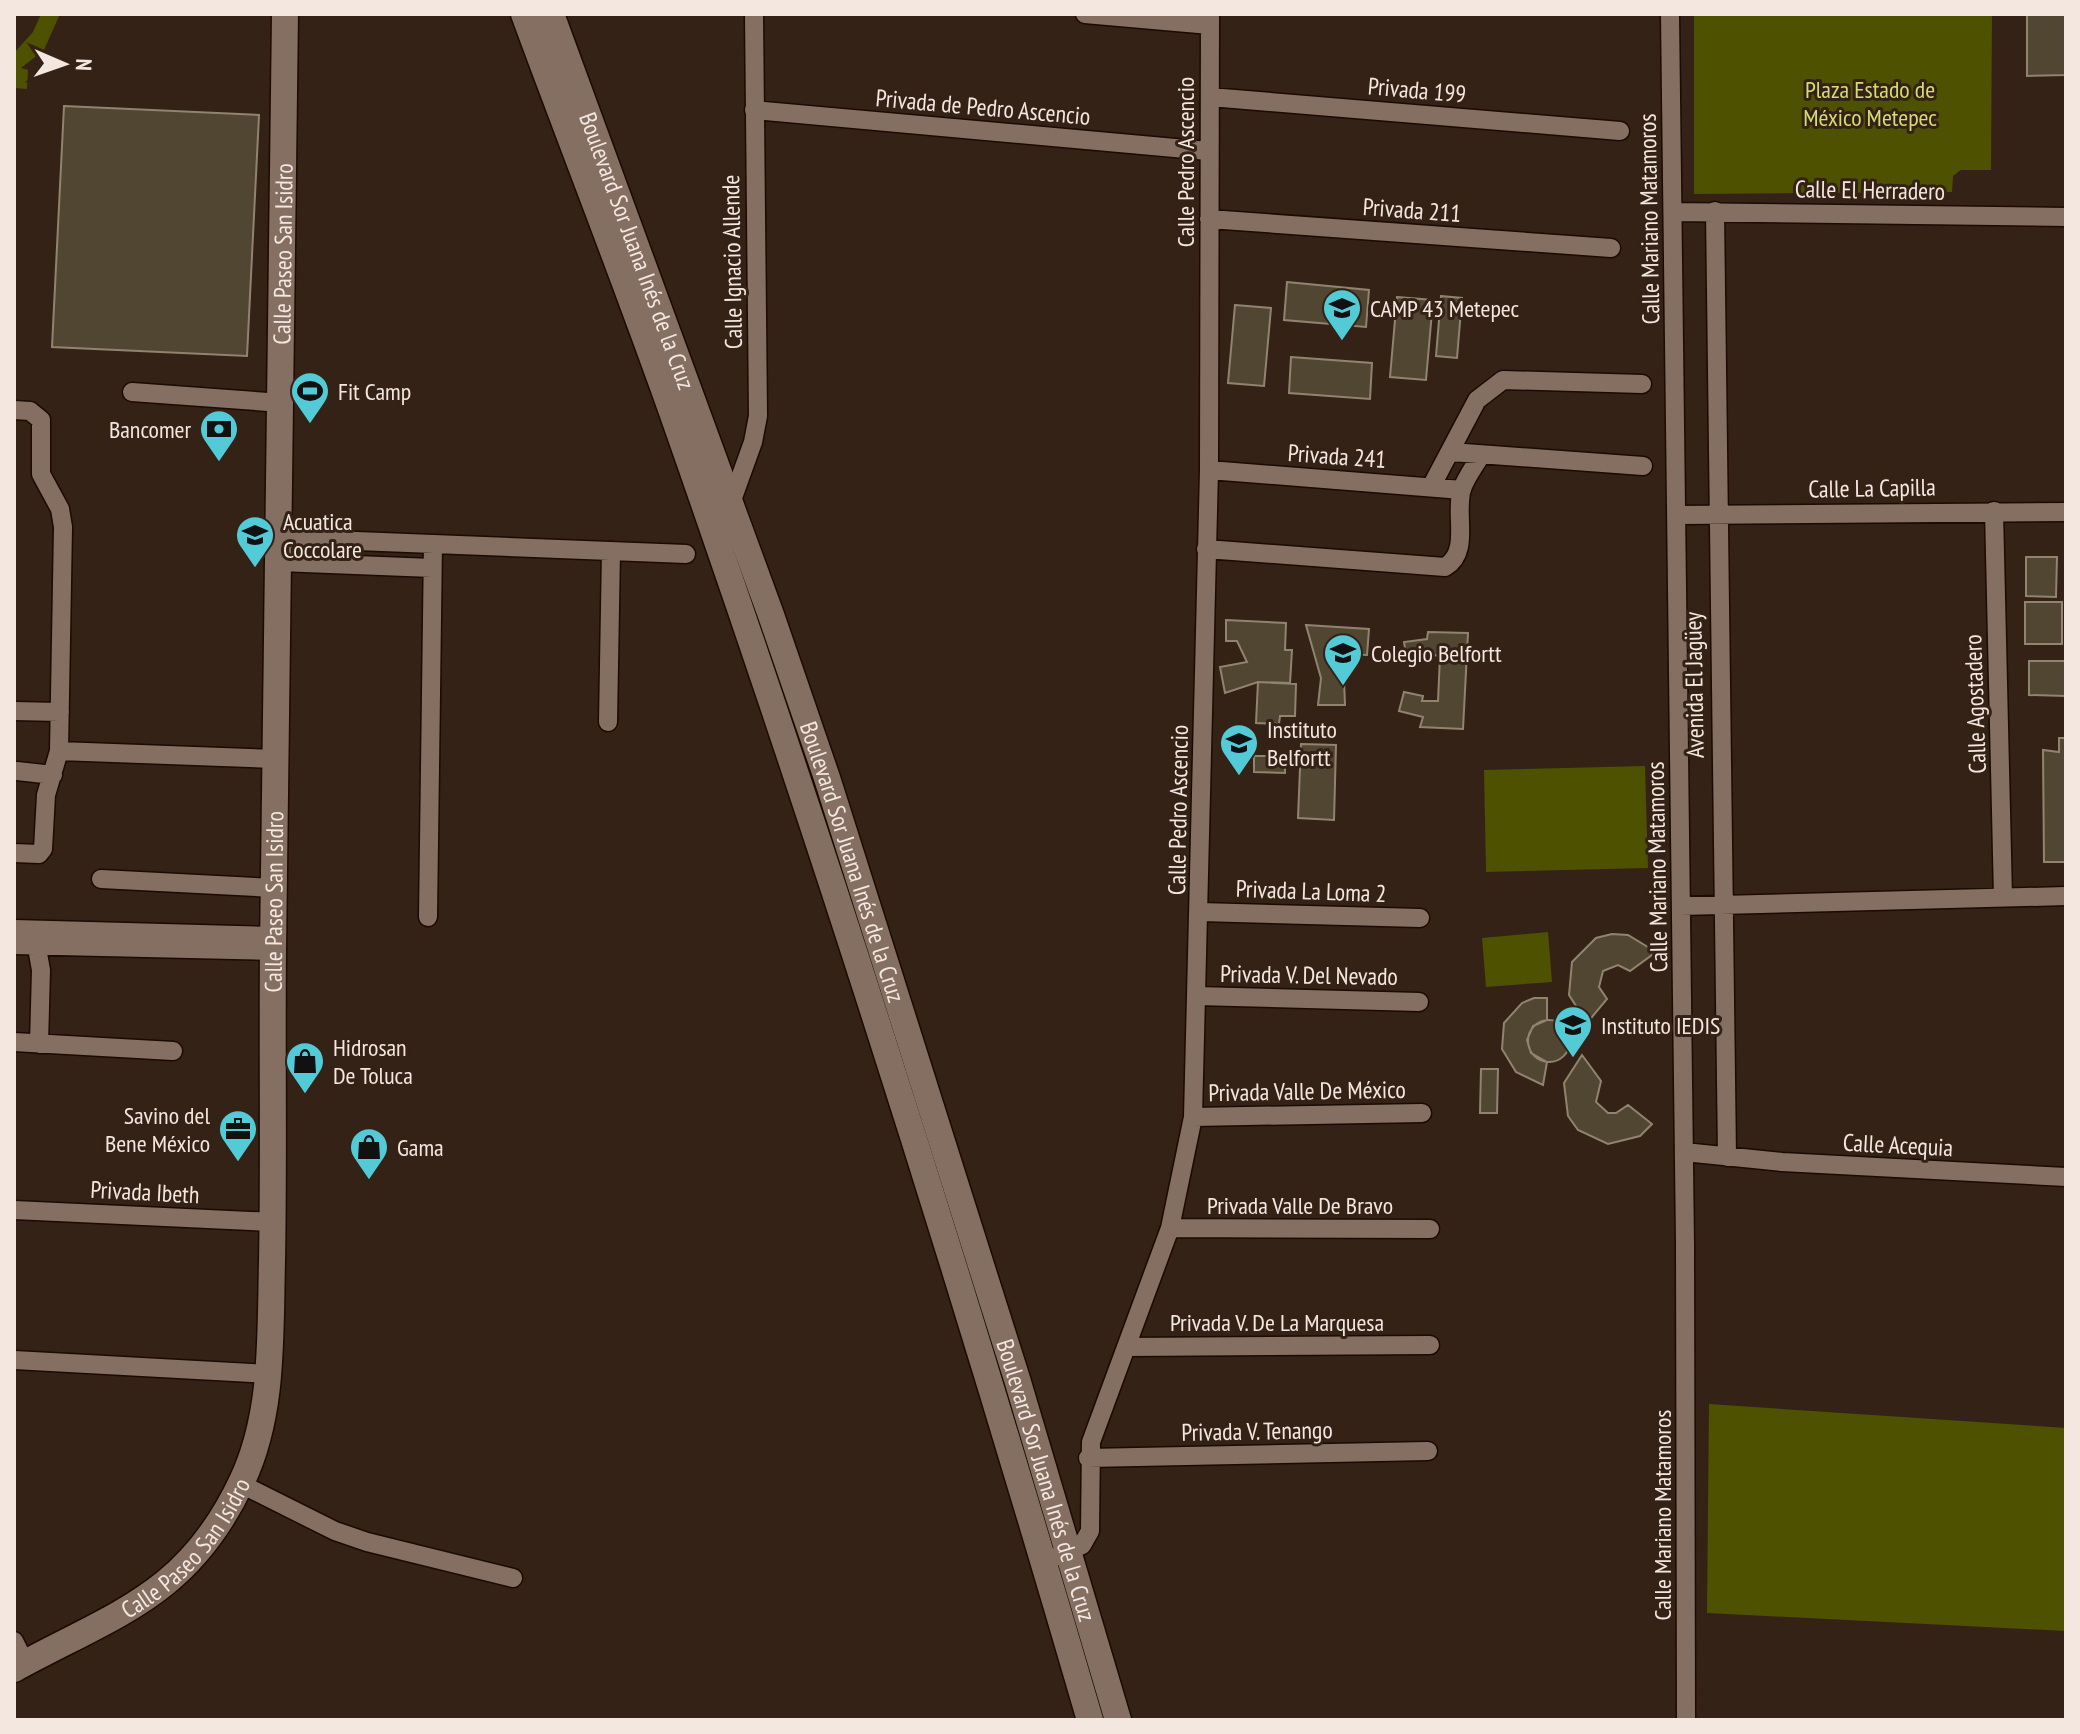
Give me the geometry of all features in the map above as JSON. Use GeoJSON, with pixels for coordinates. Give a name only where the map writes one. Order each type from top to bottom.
{"type":"FeatureCollection","features":[{"type":"Feature","properties":{"kind":"main road","name":"Calle Paseo San Isidro"},"geometry":{"type":"LineString","coordinates":[[18,1658],[147,1599],[174,1577],[203,1546],[241,1484],[262,1419],[269,1374],[273,1222],[273,944],[285,14]]}},
{"type":"Feature","properties":{"kind":"main road","name":"Boulevard Sor Juana Inés de la Cruz"},"geometry":{"type":"LineString","coordinates":[[524,14],[670,406],[742,614],[910,1129],[1090,1720]]}},
{"type":"Feature","properties":{"kind":"main road","name":"Boulevard Sor Juana Inés de la Cruz"},"geometry":{"type":"LineString","coordinates":[[551,14],[771,615],[831,793],[1070,1551],[1118,1720]]}},
{"type":"Feature","properties":{"kind":"street","name":"Calle Ignacio Allende"},"geometry":{"type":"LineString","coordinates":[[730,506],[753,442],[758,416],[754,14]]}},
{"type":"Feature","properties":{"kind":"street"},"geometry":{"type":"LineString","coordinates":[[1085,14],[1210,20]]}},
{"type":"Feature","properties":{"kind":"street","name":"Calle Mariano Matamoros"},"geometry":{"type":"LineString","coordinates":[[1670,14],[1684,1152],[1686,1720]]}},
{"type":"Feature","properties":{"kind":"street","name":"Calle Pedro Ascencio"},"geometry":{"type":"LineString","coordinates":[[1070,1551],[1082,1545],[1090,1531],[1088,1458],[1096,1424],[1170,1228],[1193,1117],[1209,470],[1210,20]]}},
{"type":"Feature","properties":{"kind":"street","name":"Privada 199"},"geometry":{"type":"LineString","coordinates":[[1210,97],[1620,131]]}},
{"type":"Feature","properties":{"kind":"street","name":"Privada de Pedro Ascencio"},"geometry":{"type":"LineString","coordinates":[[754,110],[1208,151]]}},
{"type":"Feature","properties":{"kind":"street","name":"Avenida El Jagüey"},"geometry":{"type":"LineString","coordinates":[[1715,211],[1716,514],[1727,1157]]}},
{"type":"Feature","properties":{"kind":"street","name":"Calle El Herradero"},"geometry":{"type":"LineString","coordinates":[[1673,212],[2066,217]]}},
{"type":"Feature","properties":{"kind":"street","name":"Privada 211"},"geometry":{"type":"LineString","coordinates":[[1209,219],[1611,248]]}},
{"type":"Feature","properties":{"kind":"street"},"geometry":{"type":"LineString","coordinates":[[1431,487],[1477,400],[1503,380],[1642,384]]}},
{"type":"Feature","properties":{"kind":"street"},"geometry":{"type":"LineString","coordinates":[[132,392],[282,403]]}},
{"type":"Feature","properties":{"kind":"street"},"geometry":{"type":"LineString","coordinates":[[14,410],[30,411],[41,420],[41,474],[62,518],[59,751],[46,795],[43,849],[39,854],[14,853]]}},
{"type":"Feature","properties":{"kind":"street"},"geometry":{"type":"LineString","coordinates":[[1451,452],[1643,466]]}},
{"type":"Feature","properties":{"kind":"street"},"geometry":{"type":"LineString","coordinates":[[1206,549],[1445,567],[1453,562],[1458,551],[1462,490],[1481,455]]}},
{"type":"Feature","properties":{"kind":"street","name":"Privada 241"},"geometry":{"type":"LineString","coordinates":[[1209,470],[1462,490]]}},
{"type":"Feature","properties":{"kind":"street","name":"Calle Agostadero"},"geometry":{"type":"LineString","coordinates":[[1994,511],[2003,897]]}},
{"type":"Feature","properties":{"kind":"street","name":"Calle La Capilla"},"geometry":{"type":"LineString","coordinates":[[1678,515],[2066,512]]}},
{"type":"Feature","properties":{"kind":"street"},"geometry":{"type":"LineString","coordinates":[[428,917],[433,544]]}},
{"type":"Feature","properties":{"kind":"street"},"geometry":{"type":"LineString","coordinates":[[279,550],[433,544],[686,554]]}},
{"type":"Feature","properties":{"kind":"street"},"geometry":{"type":"LineString","coordinates":[[279,550],[432,568]]}},
{"type":"Feature","properties":{"kind":"street"},"geometry":{"type":"LineString","coordinates":[[608,722],[611,551]]}},
{"type":"Feature","properties":{"kind":"street"},"geometry":{"type":"LineString","coordinates":[[14,711],[60,712]]}},
{"type":"Feature","properties":{"kind":"street"},"geometry":{"type":"LineString","coordinates":[[59,751],[276,759]]}},
{"type":"Feature","properties":{"kind":"street"},"geometry":{"type":"LineString","coordinates":[[17,771],[53,775]]}},
{"type":"Feature","properties":{"kind":"street"},"geometry":{"type":"LineString","coordinates":[[101,879],[274,888]]}},
{"type":"Feature","properties":{"kind":"street"},"geometry":{"type":"LineString","coordinates":[[1681,906],[2066,896]]}},
{"type":"Feature","properties":{"kind":"street","name":"Privada La Loma 2"},"geometry":{"type":"LineString","coordinates":[[1200,912],[1420,918]]}},
{"type":"Feature","properties":{"kind":"street"},"geometry":{"type":"LineString","coordinates":[[14,929],[35,938]]}},
{"type":"Feature","properties":{"kind":"street"},"geometry":{"type":"LineString","coordinates":[[14,945],[35,938],[273,944]]}},
{"type":"Feature","properties":{"kind":"street"},"geometry":{"type":"LineString","coordinates":[[35,938],[41,970],[39,1044]]}},
{"type":"Feature","properties":{"kind":"street","name":"Privada V. Del Nevado"},"geometry":{"type":"LineString","coordinates":[[1197,996],[1419,1002]]}},
{"type":"Feature","properties":{"kind":"street"},"geometry":{"type":"LineString","coordinates":[[14,1042],[173,1051]]}},
{"type":"Feature","properties":{"kind":"street","name":"Privada Valle De México"},"geometry":{"type":"LineString","coordinates":[[1193,1117],[1422,1113]]}},
{"type":"Feature","properties":{"kind":"street","name":"Calle Acequia"},"geometry":{"type":"LineString","coordinates":[[1684,1152],[2066,1177]]}},
{"type":"Feature","properties":{"kind":"street","name":"Privada Ibeth"},"geometry":{"type":"LineString","coordinates":[[14,1210],[273,1222]]}},
{"type":"Feature","properties":{"kind":"street","name":"Privada Valle De Bravo"},"geometry":{"type":"LineString","coordinates":[[1170,1228],[1430,1229]]}},
{"type":"Feature","properties":{"kind":"street","name":"Privada V. De La Marquesa"},"geometry":{"type":"LineString","coordinates":[[1126,1347],[1430,1345]]}},
{"type":"Feature","properties":{"kind":"street"},"geometry":{"type":"LineString","coordinates":[[14,1360],[269,1374]]}},
{"type":"Feature","properties":{"kind":"street","name":"Privada V. Tenango"},"geometry":{"type":"LineString","coordinates":[[1088,1458],[1428,1451]]}},
{"type":"Feature","properties":{"kind":"street"},"geometry":{"type":"LineString","coordinates":[[241,1484],[335,1531],[367,1542],[513,1578]]}},
{"type":"Feature","properties":{"kind":"street"},"geometry":{"type":"LineString","coordinates":[[1044,1562],[1070,1551]]}},
{"type":"Feature","properties":{"kind":"green space"},"geometry":{"type":"Polygon","coordinates":[[[41,14],[60,14],[44,50],[21,68],[28,70],[27,89],[14,88],[14,53],[33,32],[41,14]]]}},
{"type":"Feature","properties":{"kind":"green space","name":"Plaza Estado de México Metepec"},"geometry":{"type":"Polygon","coordinates":[[[1694,14],[1992,14],[1991,170],[1961,170],[1953,176],[1952,192],[1694,194],[1694,14]]]}},
{"type":"Feature","properties":{"kind":"green space"},"geometry":{"type":"Polygon","coordinates":[[[1645,766],[1648,868],[1486,872],[1484,770],[1645,766]]]}},
{"type":"Feature","properties":{"kind":"green space"},"geometry":{"type":"Polygon","coordinates":[[[1548,932],[1552,982],[1486,987],[1482,938],[1548,932]]]}},
{"type":"Feature","properties":{"kind":"green space"},"geometry":{"type":"Polygon","coordinates":[[[1709,1404],[2066,1428],[2066,1631],[1707,1613],[1709,1404]]]}},
{"type":"Feature","properties":{"kind":"building"},"geometry":{"type":"Polygon","coordinates":[[[2027,14],[2066,14],[2066,75],[2027,76],[2027,14]]]}},
{"type":"Feature","properties":{"kind":"building"},"geometry":{"type":"Polygon","coordinates":[[[64,106],[259,115],[247,356],[52,347],[64,106]]]}},
{"type":"Feature","properties":{"kind":"building"},"geometry":{"type":"Polygon","coordinates":[[[1287,282],[1369,290],[1366,327],[1284,320],[1287,282]]]}},
{"type":"Feature","properties":{"kind":"building"},"geometry":{"type":"Polygon","coordinates":[[[1441,296],[1462,298],[1457,358],[1436,356],[1441,296]]]}},
{"type":"Feature","properties":{"kind":"building"},"geometry":{"type":"Polygon","coordinates":[[[1397,297],[1433,300],[1426,380],[1390,377],[1397,297]]]}},
{"type":"Feature","properties":{"kind":"building"},"geometry":{"type":"Polygon","coordinates":[[[1235,305],[1271,308],[1264,386],[1228,383],[1235,305]]]}},
{"type":"Feature","properties":{"kind":"building"},"geometry":{"type":"Polygon","coordinates":[[[1291,357],[1372,363],[1370,399],[1289,393],[1291,357]]]}},
{"type":"Feature","properties":{"kind":"building"},"geometry":{"type":"Polygon","coordinates":[[[2026,557],[2057,557],[2056,597],[2026,596],[2026,557]]]}},
{"type":"Feature","properties":{"kind":"building"},"geometry":{"type":"Polygon","coordinates":[[[2025,602],[2062,602],[2062,644],[2025,644],[2025,602]]]}},
{"type":"Feature","properties":{"kind":"building"},"geometry":{"type":"Polygon","coordinates":[[[1226,620],[1286,623],[1285,650],[1292,650],[1290,683],[1258,682],[1225,693],[1220,667],[1247,662],[1237,641],[1226,641],[1226,620]]]}},
{"type":"Feature","properties":{"kind":"building"},"geometry":{"type":"Polygon","coordinates":[[[1306,625],[1369,629],[1367,655],[1343,654],[1345,705],[1318,705],[1321,678],[1306,625]]]}},
{"type":"Feature","properties":{"kind":"building"},"geometry":{"type":"Polygon","coordinates":[[[1428,632],[1468,633],[1463,729],[1420,727],[1423,717],[1399,711],[1404,692],[1423,696],[1422,701],[1438,701],[1440,656],[1424,654],[1425,660],[1407,661],[1404,642],[1427,639],[1428,632]]]}},
{"type":"Feature","properties":{"kind":"building"},"geometry":{"type":"Polygon","coordinates":[[[2029,661],[2066,661],[2066,696],[2029,695],[2029,661]]]}},
{"type":"Feature","properties":{"kind":"building"},"geometry":{"type":"Polygon","coordinates":[[[1258,682],[1296,684],[1295,716],[1280,716],[1279,724],[1256,723],[1258,682]]]}},
{"type":"Feature","properties":{"kind":"building"},"geometry":{"type":"Polygon","coordinates":[[[2059,738],[2066,738],[2066,862],[2044,862],[2043,750],[2059,752],[2059,738]]]}},
{"type":"Feature","properties":{"kind":"building"},"geometry":{"type":"Polygon","coordinates":[[[1301,744],[1336,745],[1334,820],[1298,818],[1301,744]]]}},
{"type":"Feature","properties":{"kind":"building"},"geometry":{"type":"Polygon","coordinates":[[[1254,756],[1267,756],[1267,765],[1285,765],[1285,773],[1254,772],[1254,756]]]}},
{"type":"Feature","properties":{"kind":"building"},"geometry":{"type":"Polygon","coordinates":[[[1612,934],[1628,935],[1656,952],[1630,971],[1618,965],[1603,971],[1599,987],[1607,999],[1587,1023],[1569,995],[1572,962],[1596,938],[1612,934]]]}},
{"type":"Feature","properties":{"kind":"building"},"geometry":{"type":"Polygon","coordinates":[[[1534,998],[1547,998],[1547,1020],[1533,1026],[1527,1040],[1531,1053],[1547,1062],[1543,1085],[1516,1072],[1502,1049],[1504,1023],[1522,1003],[1534,998]]]}},
{"type":"Feature","properties":{"kind":"building"},"geometry":{"type":"Polygon","coordinates":[[[1549,1020],[1564,1026],[1570,1041],[1564,1056],[1549,1062],[1534,1056],[1528,1041],[1534,1026],[1549,1020]]]}},
{"type":"Feature","properties":{"kind":"building"},"geometry":{"type":"Polygon","coordinates":[[[1582,1055],[1601,1081],[1596,1102],[1608,1113],[1616,1113],[1628,1105],[1652,1124],[1640,1136],[1608,1144],[1578,1130],[1568,1116],[1564,1083],[1582,1055]]]}},
{"type":"Feature","properties":{"kind":"building"},"geometry":{"type":"Polygon","coordinates":[[[1481,1069],[1498,1069],[1497,1113],[1480,1113],[1481,1069]]]}},
{"type":"Feature","properties":{"kind":"place","name":"CAMP 43 Metepec"},"geometry":{"type":"Point","coordinates":[1342,342]}},
{"type":"Feature","properties":{"kind":"place","name":"Fit Camp"},"geometry":{"type":"Point","coordinates":[310,425]}},
{"type":"Feature","properties":{"kind":"place","name":"Bancomer"},"geometry":{"type":"Point","coordinates":[219,463]}},
{"type":"Feature","properties":{"kind":"place","name":"Acuatica Coccolare"},"geometry":{"type":"Point","coordinates":[255,569]}},
{"type":"Feature","properties":{"kind":"place","name":"Colegio Belfortt"},"geometry":{"type":"Point","coordinates":[1343,687]}},
{"type":"Feature","properties":{"kind":"place","name":"Instituto Belfortt"},"geometry":{"type":"Point","coordinates":[1239,777]}},
{"type":"Feature","properties":{"kind":"place","name":"Instituto IEDIS"},"geometry":{"type":"Point","coordinates":[1573,1059]}},
{"type":"Feature","properties":{"kind":"place","name":"Hidrosan De Toluca"},"geometry":{"type":"Point","coordinates":[305,1095]}},
{"type":"Feature","properties":{"kind":"place","name":"Savino del Bene México"},"geometry":{"type":"Point","coordinates":[238,1163]}},
{"type":"Feature","properties":{"kind":"place","name":"Gama"},"geometry":{"type":"Point","coordinates":[369,1181]}}]}
